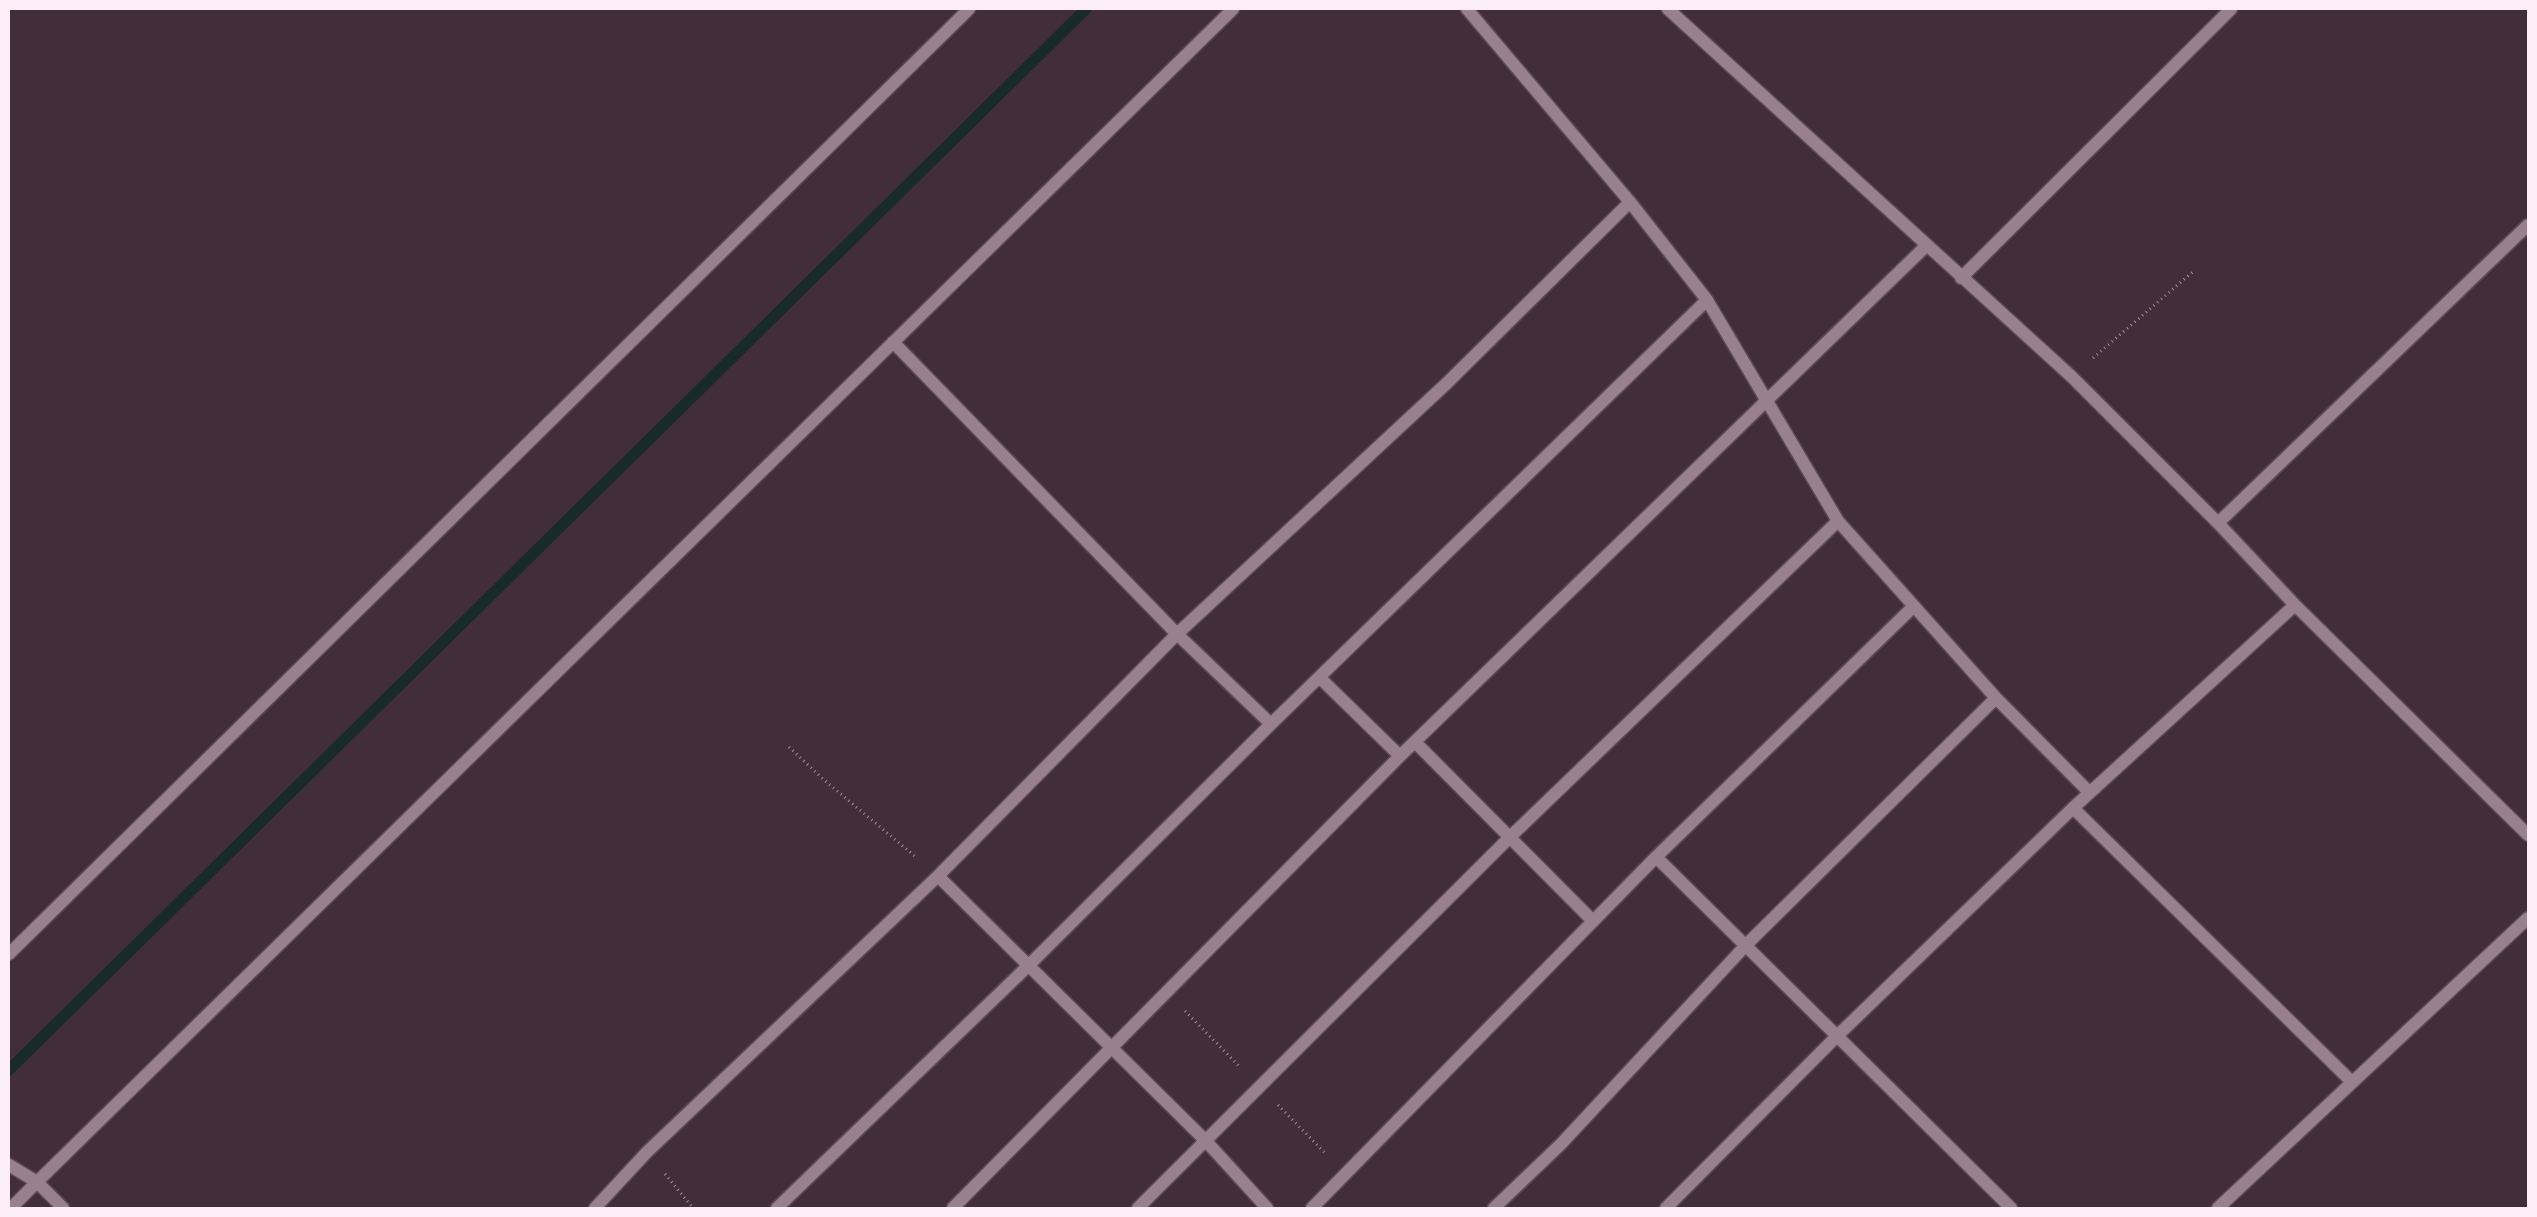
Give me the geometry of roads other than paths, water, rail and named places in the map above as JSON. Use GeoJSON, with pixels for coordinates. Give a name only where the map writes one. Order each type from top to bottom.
{"type":"FeatureCollection","features":[{"type":"Feature","properties":{"kind":"street"},"geometry":{"type":"LineString","coordinates":[[9,954],[969,9]]}},
{"type":"Feature","properties":{"kind":"street"},"geometry":{"type":"LineString","coordinates":[[11,1208],[1233,9]]}},
{"type":"Feature","properties":{"kind":"street"},"geometry":{"type":"LineString","coordinates":[[1468,9],[1630,202],[1708,300],[1838,521],[1996,698],[2089,792]]}},
{"type":"Feature","properties":{"kind":"street"},"geometry":{"type":"LineString","coordinates":[[1668,9],[1961,278],[2072,377],[2218,523],[2295,605],[2528,835]]}},
{"type":"Feature","properties":{"kind":"street"},"geometry":{"type":"LineString","coordinates":[[1961,278],[2231,9]]}},
{"type":"Feature","properties":{"kind":"street"},"geometry":{"type":"LineString","coordinates":[[595,1208],[647,1152],[938,876],[1177,634],[1447,383],[1630,202]]}},
{"type":"Feature","properties":{"kind":"street"},"geometry":{"type":"LineString","coordinates":[[2218,523],[2528,225]]}},
{"type":"Feature","properties":{"kind":"street"},"geometry":{"type":"LineString","coordinates":[[953,1208],[1400,756],[1926,246]]}},
{"type":"Feature","properties":{"kind":"street"},"geometry":{"type":"LineString","coordinates":[[777,1208],[1028,966],[1271,724],[1708,300]]}},
{"type":"Feature","properties":{"kind":"street"},"geometry":{"type":"LineString","coordinates":[[893,342],[1177,634],[1271,724]]}},
{"type":"Feature","properties":{"kind":"street"},"geometry":{"type":"LineString","coordinates":[[1138,1208],[1509,838],[1838,521]]}},
{"type":"Feature","properties":{"kind":"street"},"geometry":{"type":"LineString","coordinates":[[1666,1208],[1836,1037],[2089,792],[2295,605]]}},
{"type":"Feature","properties":{"kind":"street"},"geometry":{"type":"LineString","coordinates":[[1312,1208],[1656,856],[1913,607]]}},
{"type":"Feature","properties":{"kind":"street"},"geometry":{"type":"LineString","coordinates":[[1320,678],[1400,756]]}},
{"type":"Feature","properties":{"kind":"street"},"geometry":{"type":"LineString","coordinates":[[1494,1208],[1560,1144],[1747,944],[1996,698]]}},
{"type":"Feature","properties":{"kind":"street"},"geometry":{"type":"LineString","coordinates":[[1415,742],[1593,921]]}},
{"type":"Feature","properties":{"kind":"street"},"geometry":{"type":"LineString","coordinates":[[2073,808],[2352,1082]]}},
{"type":"Feature","properties":{"kind":"street"},"geometry":{"type":"LineString","coordinates":[[1656,856],[1747,944],[1836,1037],[2011,1208]]}},
{"type":"Feature","properties":{"kind":"street"},"geometry":{"type":"LineString","coordinates":[[938,876],[1112,1046],[1205,1140],[1267,1208]]}},
{"type":"Feature","properties":{"kind":"street"},"geometry":{"type":"LineString","coordinates":[[2218,1208],[2528,918]]}},
{"type":"Feature","properties":{"kind":"street"},"geometry":{"type":"LineString","coordinates":[[9,1165],[37,1182],[63,1208]]}},
{"type":"Feature","properties":{"kind":"waterway"},"geometry":{"type":"LineString","coordinates":[[9,1070],[1086,9]]}}]}
